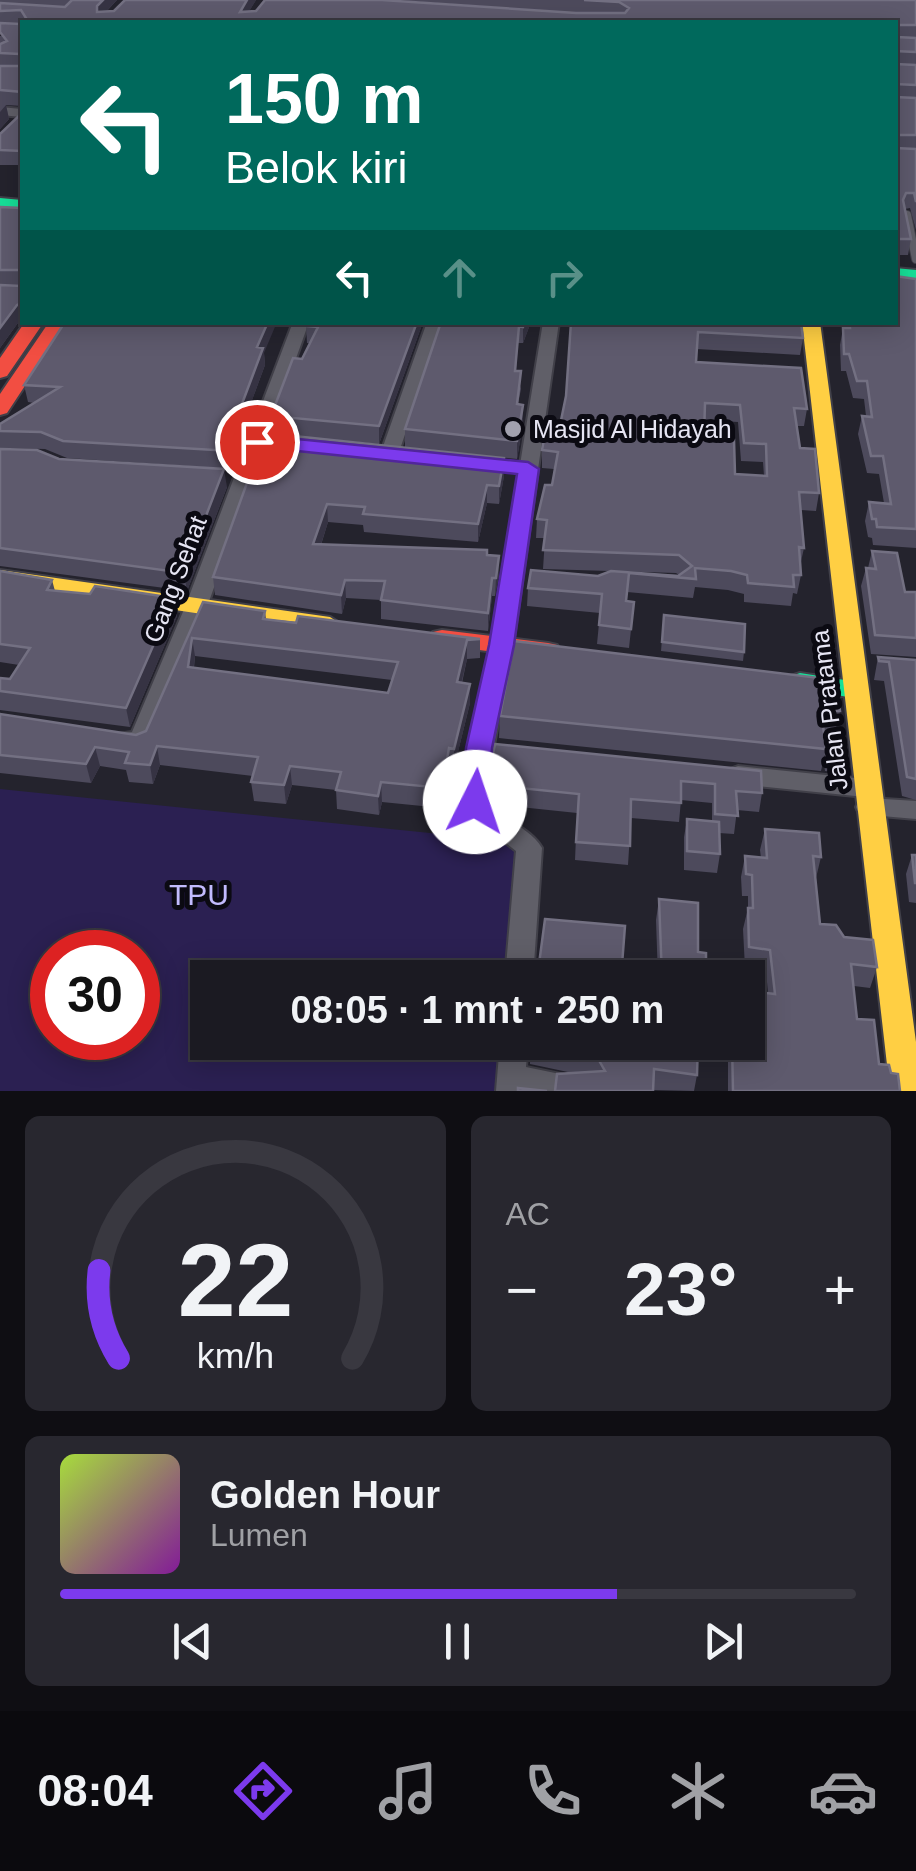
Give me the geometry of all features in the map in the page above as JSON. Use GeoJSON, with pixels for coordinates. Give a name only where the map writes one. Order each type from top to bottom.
{"type":"FeatureCollection","features":[{"type":"Feature","properties":{"kind":"street"},"geometry":{"type":"LineString","coordinates":[[11,131],[20,119]]}},
{"type":"Feature","properties":{"kind":"street"},"geometry":{"type":"LineString","coordinates":[[0,372],[32,325]]}},
{"type":"Feature","properties":{"kind":"street"},"geometry":{"type":"LineString","coordinates":[[0,409],[56,325]]}},
{"type":"Feature","properties":{"kind":"street","name":"Gang Sehat"},"geometry":{"type":"LineString","coordinates":[[108,737],[140,742],[196,607],[233,478],[266,442],[300,325]]}},
{"type":"Feature","properties":{"kind":"street"},"geometry":{"type":"LineString","coordinates":[[390,455],[434,325]]}},
{"type":"Feature","properties":{"kind":"street"},"geometry":{"type":"LineString","coordinates":[[520,960],[529,848],[520,834],[483,814],[475,802],[488,749],[502,645],[520,578],[518,468],[549,325]]}},
{"type":"Feature","properties":{"kind":"street","name":"Jalan Pratama"},"geometry":{"type":"LineString","coordinates":[[811,325],[855,689],[878,951],[906,1091]]}},
{"type":"Feature","properties":{"kind":"street"},"geometry":{"type":"LineString","coordinates":[[0,577],[353,629]]}},
{"type":"Feature","properties":{"kind":"street"},"geometry":{"type":"LineString","coordinates":[[428,637],[580,655]]}},
{"type":"Feature","properties":{"kind":"street"},"geometry":{"type":"LineString","coordinates":[[852,664],[884,666]]}},
{"type":"Feature","properties":{"kind":"street"},"geometry":{"type":"LineString","coordinates":[[776,679],[855,689]]}},
{"type":"Feature","properties":{"kind":"street"},"geometry":{"type":"LineString","coordinates":[[719,773],[866,797],[916,810]]}},
{"type":"Feature","properties":{"kind":"street"},"geometry":{"type":"LineString","coordinates":[[512,1060],[510,1085],[584,1091]]}},
{"type":"Feature","properties":{"kind":"lane"},"geometry":{"type":"LineString","coordinates":[[907,215],[916,259]]}},
{"type":"Feature","properties":{"kind":"green space","name":"TPU"},"geometry":{"type":"Polygon","coordinates":[[[0,789],[508,841],[522,856],[511,960],[190,960],[190,1060],[500,1060],[496,1091],[0,1091],[0,789]]]}},
{"type":"Feature","properties":{"kind":"building"},"geometry":{"type":"Polygon","coordinates":[[[72,0],[103,0],[97,12],[114,11],[125,0],[247,0],[240,12],[256,11],[265,0],[382,0],[625,13],[629,8],[619,2],[584,0],[916,0],[916,25],[898,25],[898,20],[24,20],[21,10],[0,11],[0,3],[65,7],[72,0]]]}},
{"type":"Feature","properties":{"kind":"building"},"geometry":{"type":"Polygon","coordinates":[[[0,23],[20,24],[20,54],[0,53],[0,44],[7,41],[0,32],[0,23]]]}},
{"type":"Feature","properties":{"kind":"building"},"geometry":{"type":"Polygon","coordinates":[[[898,37],[916,38],[916,52],[898,51],[898,37]]]}},
{"type":"Feature","properties":{"kind":"building"},"geometry":{"type":"Polygon","coordinates":[[[898,64],[916,65],[916,85],[898,84],[898,64]]]}},
{"type":"Feature","properties":{"kind":"building"},"geometry":{"type":"Polygon","coordinates":[[[0,66],[20,66],[20,92],[0,90],[0,66]]]}},
{"type":"Feature","properties":{"kind":"building"},"geometry":{"type":"Polygon","coordinates":[[[898,97],[916,98],[916,135],[898,135],[898,97]]]}},
{"type":"Feature","properties":{"kind":"building"},"geometry":{"type":"Polygon","coordinates":[[[20,115],[20,151],[0,150],[0,134],[20,115]]]}},
{"type":"Feature","properties":{"kind":"building"},"geometry":{"type":"Polygon","coordinates":[[[898,148],[916,149],[916,202],[914,193],[906,193],[903,200],[911,239],[898,239],[898,148]]]}},
{"type":"Feature","properties":{"kind":"building"},"geometry":{"type":"Polygon","coordinates":[[[0,207],[20,208],[20,270],[0,270],[0,207]]]}},
{"type":"Feature","properties":{"kind":"building"},"geometry":{"type":"Polygon","coordinates":[[[898,276],[916,279],[916,529],[877,527],[876,519],[872,519],[869,502],[891,504],[883,456],[871,456],[862,416],[872,417],[867,381],[857,381],[849,354],[844,354],[843,328],[850,325],[898,325],[898,276]]]}},
{"type":"Feature","properties":{"kind":"building"},"geometry":{"type":"Polygon","coordinates":[[[0,285],[20,286],[20,304],[0,328],[0,285]]]}},
{"type":"Feature","properties":{"kind":"building"},"geometry":{"type":"Polygon","coordinates":[[[63,325],[267,325],[257,347],[263,348],[231,433],[237,436],[231,451],[63,441],[41,432],[0,431],[0,424],[60,387],[24,385],[63,325]]]}},
{"type":"Feature","properties":{"kind":"building"},"geometry":{"type":"Polygon","coordinates":[[[416,325],[379,426],[271,416],[293,358],[302,359],[318,327],[306,326],[416,325]]]}},
{"type":"Feature","properties":{"kind":"building"},"geometry":{"type":"Polygon","coordinates":[[[440,325],[524,325],[519,326],[515,371],[521,371],[517,404],[523,405],[517,441],[405,429],[440,325]]]}},
{"type":"Feature","properties":{"kind":"building"},"geometry":{"type":"Polygon","coordinates":[[[571,325],[801,325],[803,338],[698,332],[696,362],[801,368],[807,409],[794,408],[800,448],[815,449],[819,493],[799,492],[804,548],[799,547],[801,575],[793,575],[794,587],[748,583],[747,575],[731,571],[695,568],[696,579],[629,573],[626,601],[634,602],[631,629],[599,625],[602,594],[528,588],[531,570],[598,576],[611,571],[678,576],[692,566],[679,555],[543,550],[547,520],[537,519],[545,485],[552,485],[558,452],[542,450],[545,434],[558,435],[566,396],[571,325]],[[705,403],[704,437],[734,440],[735,474],[767,476],[766,444],[744,443],[740,405],[705,403]]]}},
{"type":"Feature","properties":{"kind":"building"},"geometry":{"type":"Polygon","coordinates":[[[265,433],[504,458],[499,486],[487,485],[478,524],[363,514],[365,507],[327,504],[313,544],[487,550],[487,555],[499,556],[488,613],[381,600],[385,581],[345,580],[341,595],[213,577],[265,433]]]}},
{"type":"Feature","properties":{"kind":"building"},"geometry":{"type":"Polygon","coordinates":[[[0,449],[37,450],[59,459],[224,469],[184,573],[0,548],[0,449]]]}},
{"type":"Feature","properties":{"kind":"building"},"geometry":{"type":"Polygon","coordinates":[[[872,551],[897,553],[905,592],[916,592],[916,638],[875,635],[866,568],[876,569],[872,551]]]}},
{"type":"Feature","properties":{"kind":"building"},"geometry":{"type":"Polygon","coordinates":[[[0,571],[52,580],[47,590],[90,594],[95,586],[174,598],[126,708],[0,691],[0,678],[10,679],[30,648],[0,644],[0,571]]]}},
{"type":"Feature","properties":{"kind":"building"},"geometry":{"type":"Polygon","coordinates":[[[203,602],[265,611],[263,619],[296,623],[298,616],[480,639],[467,640],[457,682],[470,684],[454,749],[449,748],[442,788],[381,782],[378,796],[336,790],[341,772],[290,766],[284,785],[251,782],[258,757],[157,746],[150,765],[125,763],[129,752],[95,747],[86,764],[0,755],[0,714],[136,735],[146,731],[203,602]],[[192,638],[188,667],[388,693],[398,662],[192,638]]]}},
{"type":"Feature","properties":{"kind":"building"},"geometry":{"type":"Polygon","coordinates":[[[664,615],[745,624],[744,652],[662,642],[664,615]]]}},
{"type":"Feature","properties":{"kind":"building"},"geometry":{"type":"Polygon","coordinates":[[[514,641],[836,680],[840,711],[821,710],[826,749],[500,716],[514,641]]]}},
{"type":"Feature","properties":{"kind":"building"},"geometry":{"type":"Polygon","coordinates":[[[878,657],[916,660],[916,779],[907,777],[889,662],[879,661],[878,657]]]}},
{"type":"Feature","properties":{"kind":"building"},"geometry":{"type":"Polygon","coordinates":[[[495,744],[761,771],[762,793],[736,791],[738,816],[715,814],[715,784],[681,781],[681,803],[631,799],[630,846],[576,842],[579,794],[501,786],[504,760],[492,759],[495,744]]]}},
{"type":"Feature","properties":{"kind":"building"},"geometry":{"type":"Polygon","coordinates":[[[826,755],[846,756],[847,764],[827,762],[826,755]]]}},
{"type":"Feature","properties":{"kind":"building"},"geometry":{"type":"Polygon","coordinates":[[[687,819],[719,822],[720,854],[687,851],[687,819]]]}},
{"type":"Feature","properties":{"kind":"building"},"geometry":{"type":"Polygon","coordinates":[[[765,829],[819,833],[821,857],[813,856],[820,924],[836,925],[844,937],[873,940],[877,967],[851,964],[857,1019],[874,1020],[879,1064],[889,1065],[891,1073],[898,1074],[900,1091],[733,1091],[732,1060],[765,1060],[765,993],[775,994],[770,950],[749,947],[752,875],[746,874],[745,856],[767,858],[765,829]]]}},
{"type":"Feature","properties":{"kind":"building"},"geometry":{"type":"Polygon","coordinates":[[[912,855],[916,855],[916,883],[915,883],[912,855]]]}},
{"type":"Feature","properties":{"kind":"building"},"geometry":{"type":"Polygon","coordinates":[[[659,899],[698,903],[698,952],[706,953],[706,960],[661,960],[659,899]]]}},
{"type":"Feature","properties":{"kind":"building"},"geometry":{"type":"Polygon","coordinates":[[[545,919],[625,926],[622,960],[540,960],[545,919]]]}},
{"type":"Feature","properties":{"kind":"building"},"geometry":{"type":"Polygon","coordinates":[[[599,1060],[697,1060],[697,1075],[654,1069],[653,1091],[555,1091],[557,1074],[605,1071],[599,1060]]]}},
{"type":"Feature","properties":{"kind":"traffic: fast"},"geometry":{"type":"LineString","coordinates":[[0,203],[20,205]]}},
{"type":"Feature","properties":{"kind":"traffic: fast"},"geometry":{"type":"LineString","coordinates":[[898,273],[916,275]]}},
{"type":"Feature","properties":{"kind":"traffic: fast"},"geometry":{"type":"LineString","coordinates":[[800,682],[855,689]]}},
{"type":"Feature","properties":{"kind":"traffic: slow"},"geometry":{"type":"LineString","coordinates":[[811,325],[906,1091]]}},
{"type":"Feature","properties":{"kind":"traffic: slow"},"geometry":{"type":"LineString","coordinates":[[0,577],[330,625]]}},
{"type":"Feature","properties":{"kind":"traffic: jam"},"geometry":{"type":"LineString","coordinates":[[0,372],[33,325]]}},
{"type":"Feature","properties":{"kind":"traffic: jam"},"geometry":{"type":"LineString","coordinates":[[0,409],[56,325]]}},
{"type":"Feature","properties":{"kind":"traffic: jam"},"geometry":{"type":"LineString","coordinates":[[442,638],[548,651]]}},
{"type":"Feature","properties":{"kind":"place","name":"Masjid Al Hidayah"},"geometry":{"type":"Point","coordinates":[513,429]}},
{"type":"Feature","properties":{"kind":"route"},"geometry":{"type":"LineString","coordinates":[[257,442],[528,469],[502,645],[479,748],[475,802]]}}]}
